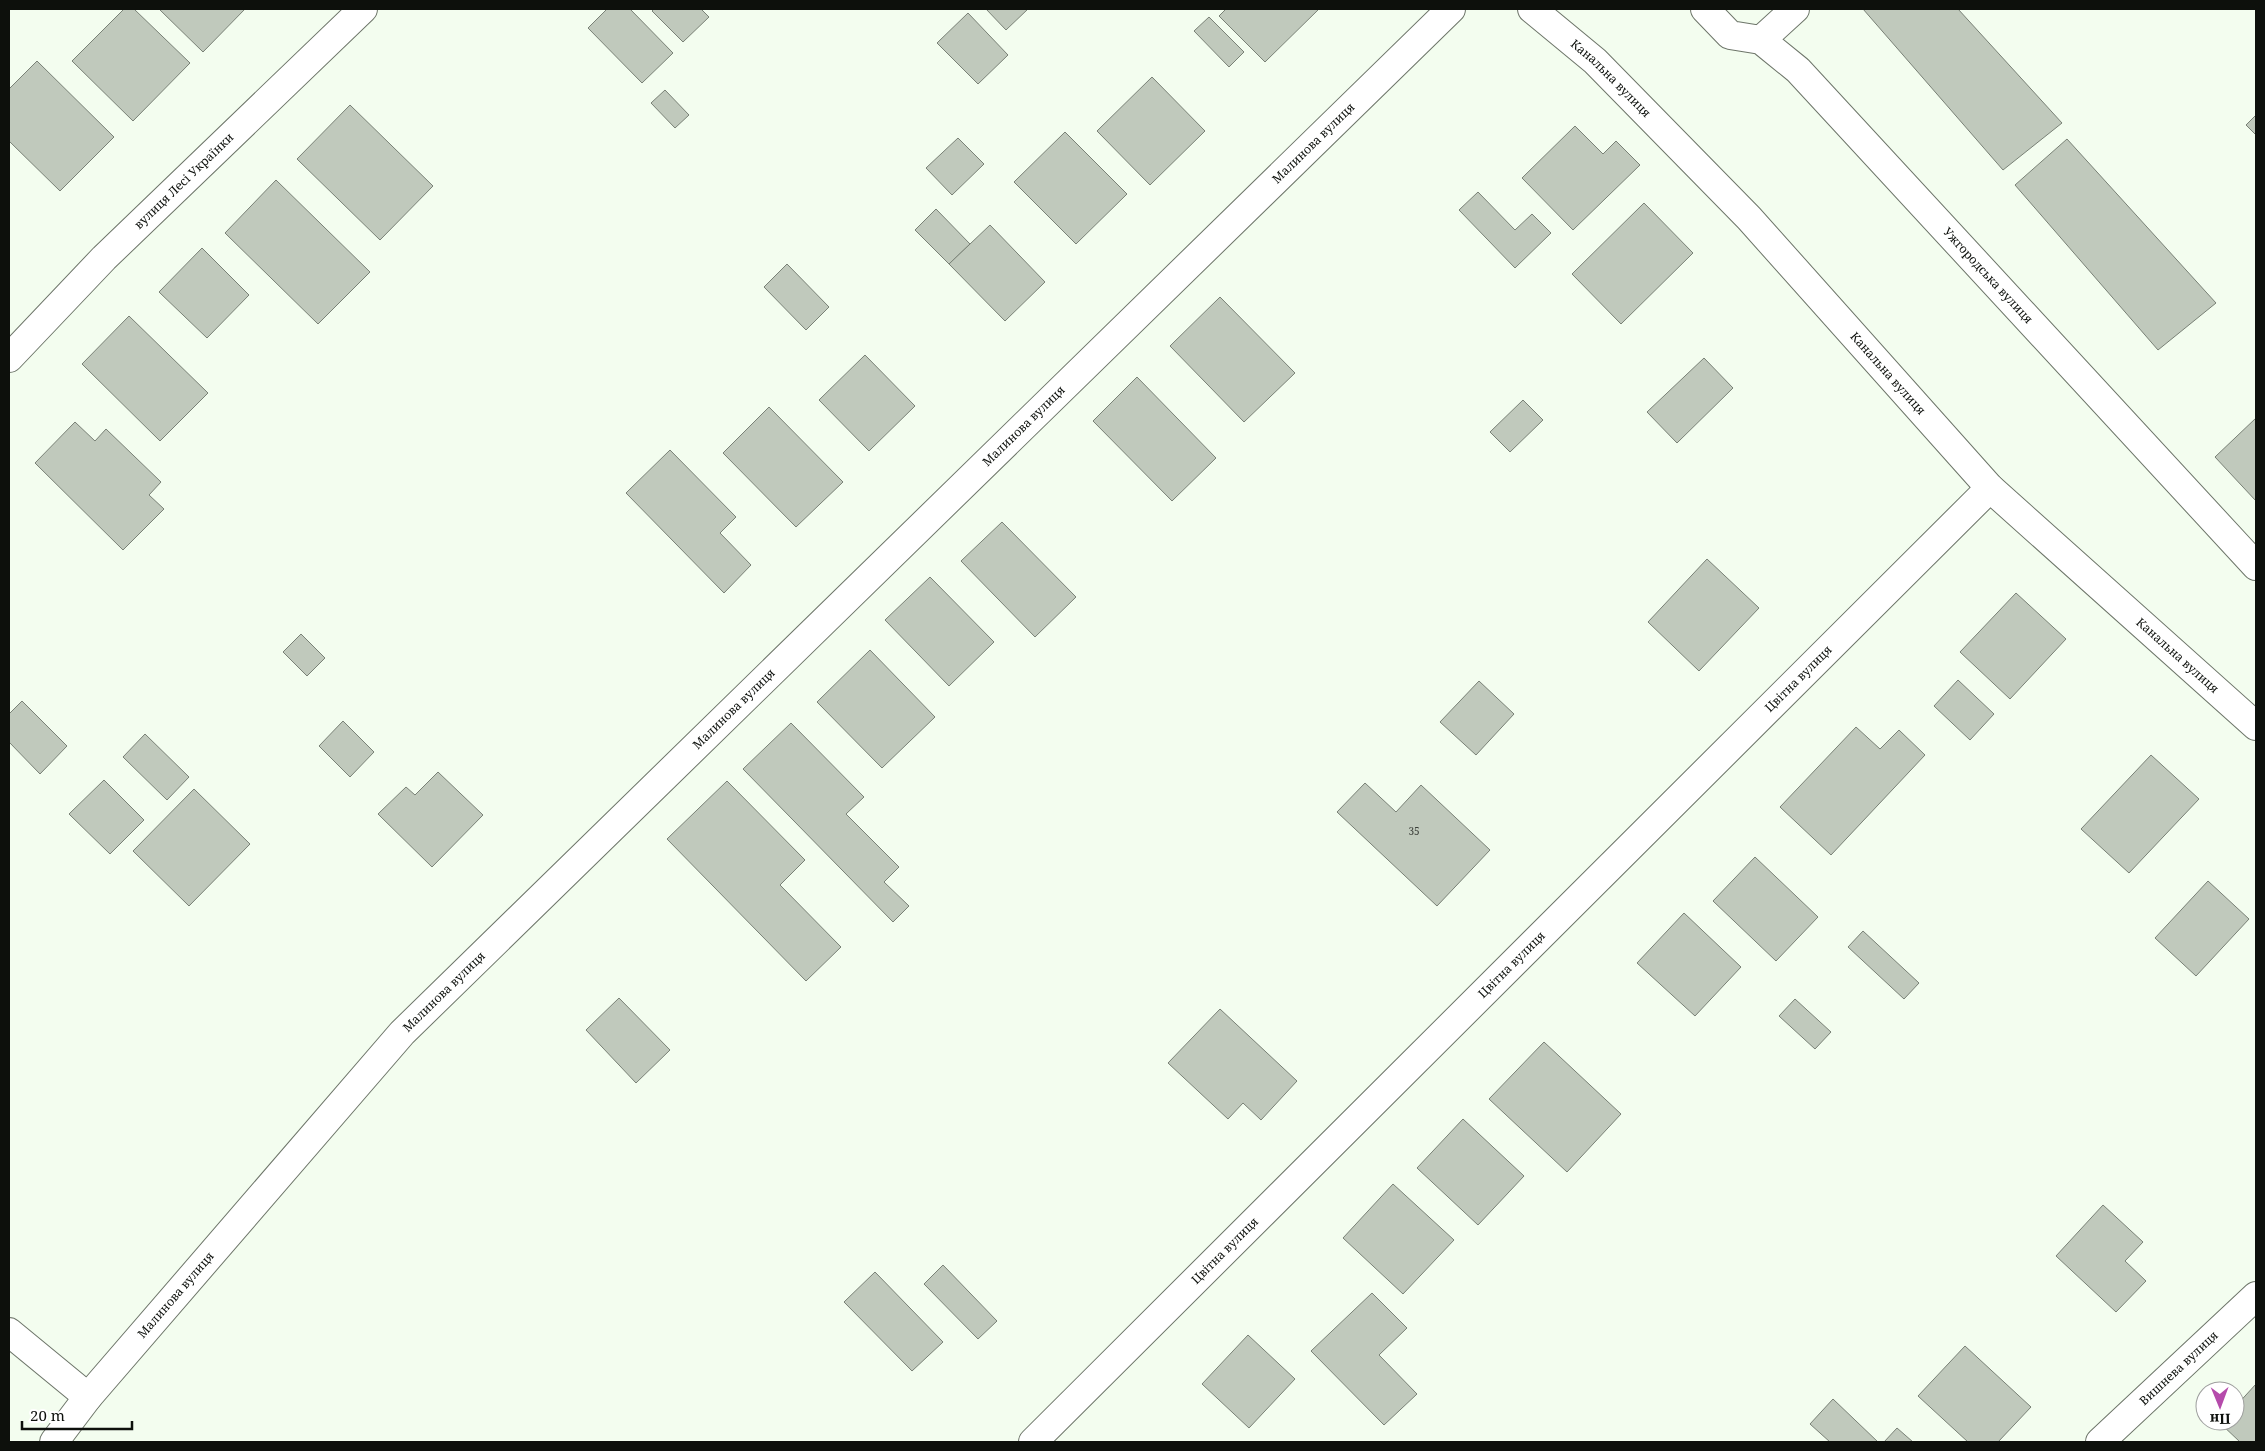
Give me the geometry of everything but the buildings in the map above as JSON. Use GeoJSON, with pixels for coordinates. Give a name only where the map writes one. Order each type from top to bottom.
{"type":"FeatureCollection","features":[{"type":"Feature","properties":{"kind":"street","name":"вулиця Лесі Українки"},"geometry":{"type":"LineString","coordinates":[[9,358],[104,258],[363,9]]}},
{"type":"Feature","properties":{"kind":"street","name":"Малинова вулиця"},"geometry":{"type":"LineString","coordinates":[[54,1442],[88,1397],[402,1033],[1451,9]]}},
{"type":"Feature","properties":{"kind":"street","name":"Канальна вулиця"},"geometry":{"type":"LineString","coordinates":[[1532,9],[1594,62],[1749,218],[1990,488],[2256,726]]}},
{"type":"Feature","properties":{"kind":"street","name":"Ужгородська вулиця"},"geometry":{"type":"LineString","coordinates":[[1705,9],[1730,35],[1761,40],[1798,70],[2256,566]]}},
{"type":"Feature","properties":{"kind":"street"},"geometry":{"type":"LineString","coordinates":[[1761,40],[1795,9]]}},
{"type":"Feature","properties":{"kind":"street","name":"Цвітна вулиця"},"geometry":{"type":"LineString","coordinates":[[1033,1442],[1990,488]]}},
{"type":"Feature","properties":{"kind":"street","name":"Вишнева вулиця"},"geometry":{"type":"LineString","coordinates":[[2100,1442],[2256,1296]]}},
{"type":"Feature","properties":{"kind":"street"},"geometry":{"type":"LineString","coordinates":[[9,1332],[88,1397]]}}]}
